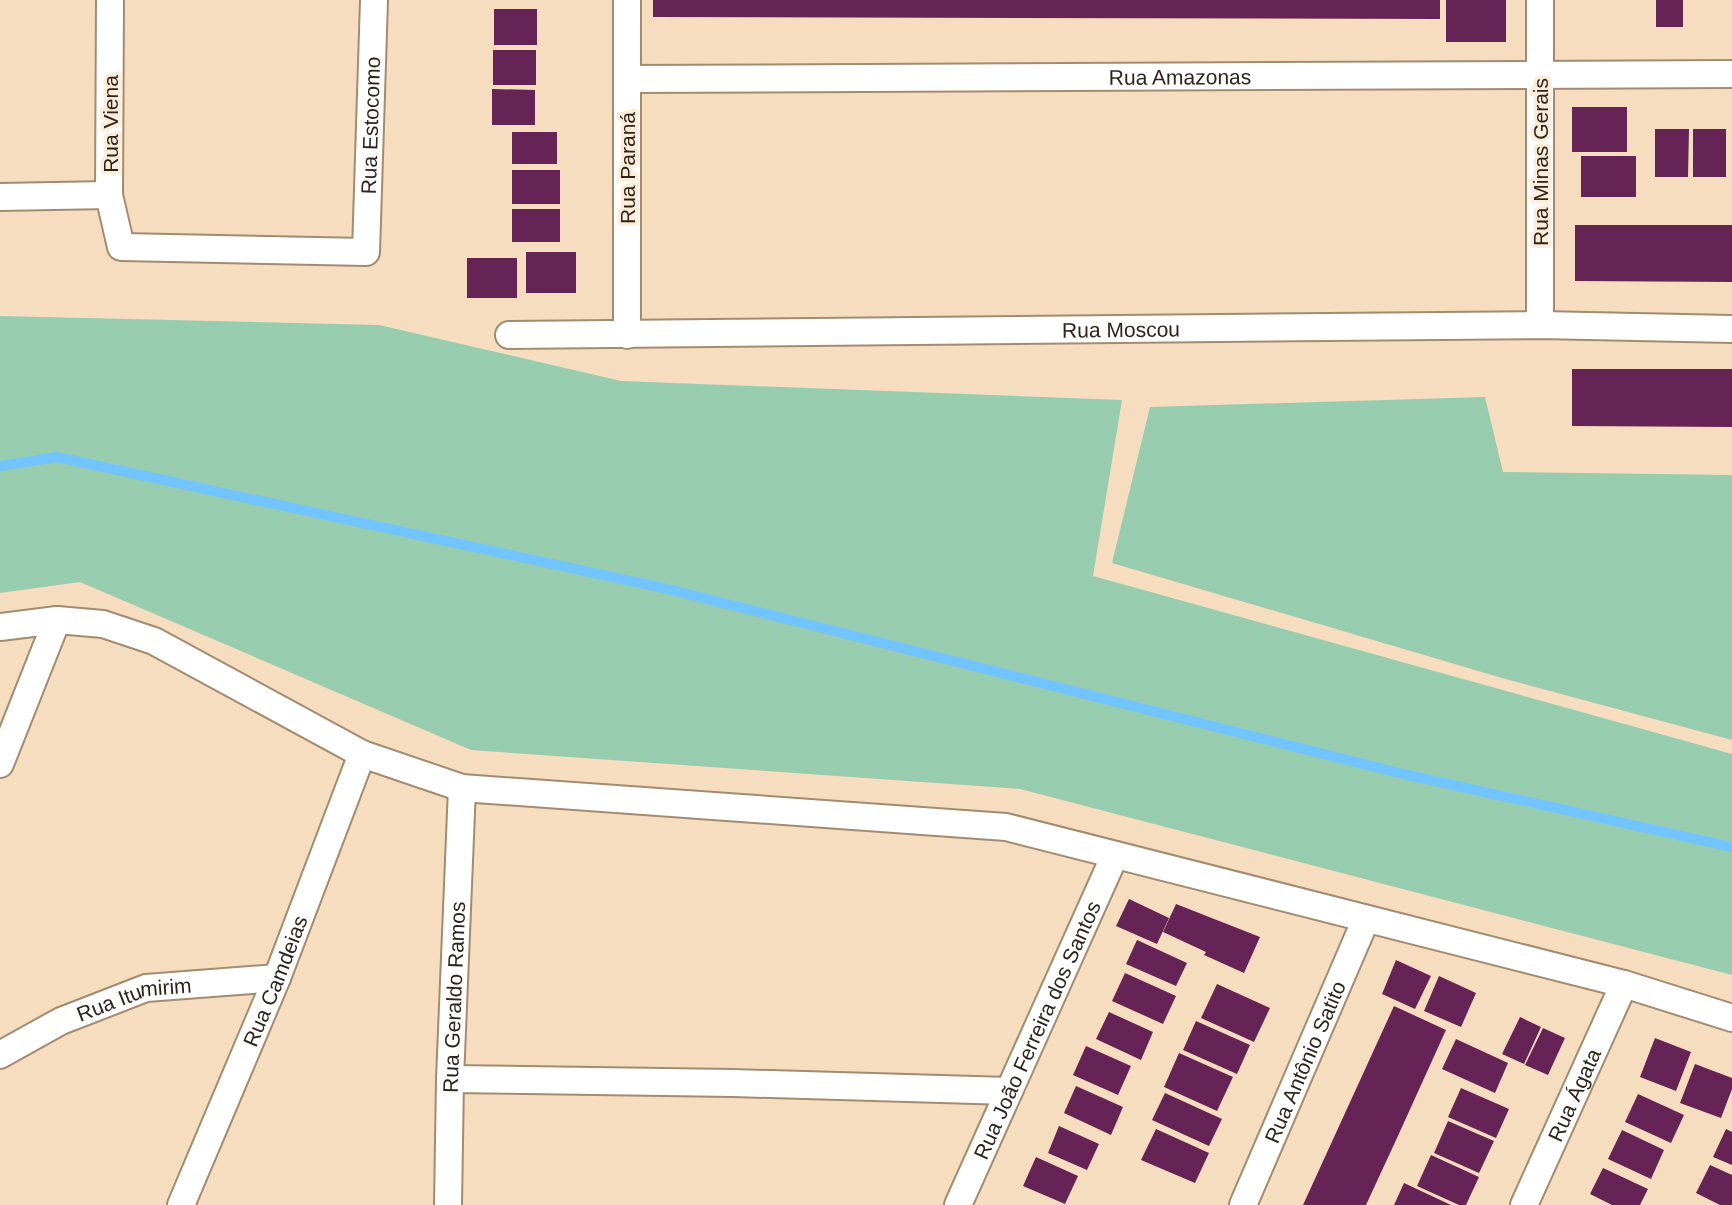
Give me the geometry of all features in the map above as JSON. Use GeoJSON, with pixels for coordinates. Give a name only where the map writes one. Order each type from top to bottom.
{"type":"FeatureCollection","features":[{"type":"Feature","properties":{"kind":"street","name":"Rua Viena"},"geometry":{"type":"LineString","coordinates":[[110,0],[109,195],[121,247]]}},
{"type":"Feature","properties":{"kind":"street","name":"Rua Estocomo"},"geometry":{"type":"LineString","coordinates":[[121,247],[366,252],[374,0]]}},
{"type":"Feature","properties":{"kind":"street","name":"Rua Paraná"},"geometry":{"type":"LineString","coordinates":[[627,0],[628,335]]}},
{"type":"Feature","properties":{"kind":"street","name":"Rua Minas Gerais"},"geometry":{"type":"LineString","coordinates":[[1539,0],[1540,325]]}},
{"type":"Feature","properties":{"kind":"street","name":"Rua Amazonas"},"geometry":{"type":"LineString","coordinates":[[627,79],[1732,74]]}},
{"type":"Feature","properties":{"kind":"street"},"geometry":{"type":"LineString","coordinates":[[0,197],[109,195]]}},
{"type":"Feature","properties":{"kind":"street","name":"Rua Moscou"},"geometry":{"type":"LineString","coordinates":[[509,335],[1540,325],[1732,329]]}},
{"type":"Feature","properties":{"kind":"street"},"geometry":{"type":"LineString","coordinates":[[0,626],[57,620],[103,624],[154,641],[362,754],[462,788],[1006,827],[1624,984],[1732,1018]]}},
{"type":"Feature","properties":{"kind":"street"},"geometry":{"type":"LineString","coordinates":[[0,764],[57,620]]}},
{"type":"Feature","properties":{"kind":"street","name":"Rua Camdeias"},"geometry":{"type":"LineString","coordinates":[[181,1205],[277,978],[362,754]]}},
{"type":"Feature","properties":{"kind":"street","name":"Rua Geraldo Ramos"},"geometry":{"type":"LineString","coordinates":[[448,1205],[450,1079],[462,788]]}},
{"type":"Feature","properties":{"kind":"street","name":"Rua João Ferreira dos Santos"},"geometry":{"type":"LineString","coordinates":[[958,1205],[1115,855]]}},
{"type":"Feature","properties":{"kind":"street","name":"Rua Antônio Satito"},"geometry":{"type":"LineString","coordinates":[[1243,1205],[1366,919]]}},
{"type":"Feature","properties":{"kind":"street","name":"Rua Itumirim"},"geometry":{"type":"LineString","coordinates":[[0,1055],[61,1021],[146,988],[277,978]]}},
{"type":"Feature","properties":{"kind":"street","name":"Rua Ágata"},"geometry":{"type":"LineString","coordinates":[[1524,1205],[1624,984]]}},
{"type":"Feature","properties":{"kind":"street"},"geometry":{"type":"LineString","coordinates":[[450,1079],[1009,1091]]}},
{"type":"Feature","properties":{"kind":"green space"},"geometry":{"type":"Polygon","coordinates":[[[0,316],[379,325],[621,381],[1122,400],[1093,576],[1732,754],[1732,975],[1020,789],[471,750],[80,582],[0,593],[0,316]]]}},
{"type":"Feature","properties":{"kind":"green space"},"geometry":{"type":"Polygon","coordinates":[[[1485,397],[1503,472],[1732,475],[1732,740],[1502,678],[1112,563],[1150,407],[1485,397]]]}},
{"type":"Feature","properties":{"kind":"building"},"geometry":{"type":"Polygon","coordinates":[[[653,0],[1440,0],[1440,19],[653,17],[653,0]]]}},
{"type":"Feature","properties":{"kind":"building"},"geometry":{"type":"Polygon","coordinates":[[[1446,0],[1506,0],[1506,42],[1446,42],[1446,0]]]}},
{"type":"Feature","properties":{"kind":"building"},"geometry":{"type":"Polygon","coordinates":[[[1656,0],[1683,0],[1683,27],[1656,27],[1656,0]]]}},
{"type":"Feature","properties":{"kind":"building"},"geometry":{"type":"Polygon","coordinates":[[[494,9],[537,9],[537,45],[494,45],[494,9]]]}},
{"type":"Feature","properties":{"kind":"building"},"geometry":{"type":"Polygon","coordinates":[[[493,50],[536,50],[536,85],[493,85],[493,50]]]}},
{"type":"Feature","properties":{"kind":"building"},"geometry":{"type":"Polygon","coordinates":[[[492,89],[535,90],[535,125],[492,125],[492,89]]]}},
{"type":"Feature","properties":{"kind":"building"},"geometry":{"type":"Polygon","coordinates":[[[1572,107],[1627,107],[1627,152],[1572,152],[1572,107]]]}},
{"type":"Feature","properties":{"kind":"building"},"geometry":{"type":"Polygon","coordinates":[[[1655,129],[1689,129],[1688,177],[1655,177],[1655,129]]]}},
{"type":"Feature","properties":{"kind":"building"},"geometry":{"type":"Polygon","coordinates":[[[1693,129],[1726,129],[1726,177],[1693,177],[1693,129]]]}},
{"type":"Feature","properties":{"kind":"building"},"geometry":{"type":"Polygon","coordinates":[[[512,132],[557,132],[557,164],[512,164],[512,132]]]}},
{"type":"Feature","properties":{"kind":"building"},"geometry":{"type":"Polygon","coordinates":[[[1581,156],[1636,156],[1636,197],[1581,197],[1581,156]]]}},
{"type":"Feature","properties":{"kind":"building"},"geometry":{"type":"Polygon","coordinates":[[[512,170],[560,170],[560,204],[512,204],[512,170]]]}},
{"type":"Feature","properties":{"kind":"building"},"geometry":{"type":"Polygon","coordinates":[[[512,209],[560,209],[560,242],[512,242],[512,209]]]}},
{"type":"Feature","properties":{"kind":"building"},"geometry":{"type":"Polygon","coordinates":[[[1575,225],[1732,225],[1732,282],[1575,281],[1575,225]]]}},
{"type":"Feature","properties":{"kind":"building"},"geometry":{"type":"Polygon","coordinates":[[[526,252],[576,252],[576,293],[526,293],[526,252]]]}},
{"type":"Feature","properties":{"kind":"building"},"geometry":{"type":"Polygon","coordinates":[[[467,258],[517,258],[517,298],[467,298],[467,258]]]}},
{"type":"Feature","properties":{"kind":"building"},"geometry":{"type":"Polygon","coordinates":[[[1572,369],[1732,369],[1732,427],[1572,426],[1572,369]]]}},
{"type":"Feature","properties":{"kind":"building"},"geometry":{"type":"Polygon","coordinates":[[[1129,899],[1169,918],[1157,944],[1116,926],[1129,899]]]}},
{"type":"Feature","properties":{"kind":"building"},"geometry":{"type":"Polygon","coordinates":[[[1176,904],[1260,937],[1244,973],[1163,932],[1176,904]]]}},
{"type":"Feature","properties":{"kind":"building"},"geometry":{"type":"Polygon","coordinates":[[[1137,940],[1187,963],[1176,986],[1126,964],[1137,940]]]}},
{"type":"Feature","properties":{"kind":"building"},"geometry":{"type":"Polygon","coordinates":[[[1396,960],[1431,976],[1415,1009],[1382,994],[1396,960]]]}},
{"type":"Feature","properties":{"kind":"building"},"geometry":{"type":"Polygon","coordinates":[[[1125,973],[1176,996],[1163,1024],[1112,1001],[1125,973]]]}},
{"type":"Feature","properties":{"kind":"building"},"geometry":{"type":"Polygon","coordinates":[[[1439,976],[1476,993],[1461,1027],[1424,1011],[1439,976]]]}},
{"type":"Feature","properties":{"kind":"building"},"geometry":{"type":"Polygon","coordinates":[[[1217,984],[1270,1008],[1254,1042],[1201,1018],[1217,984]]]}},
{"type":"Feature","properties":{"kind":"building"},"geometry":{"type":"Polygon","coordinates":[[[1394,1006],[1446,1030],[1397,1138],[1366,1205],[1303,1205],[1394,1006]]]}},
{"type":"Feature","properties":{"kind":"building"},"geometry":{"type":"Polygon","coordinates":[[[1109,1012],[1153,1032],[1141,1060],[1096,1039],[1109,1012]]]}},
{"type":"Feature","properties":{"kind":"building"},"geometry":{"type":"Polygon","coordinates":[[[1520,1017],[1541,1027],[1524,1064],[1502,1054],[1520,1017]]]}},
{"type":"Feature","properties":{"kind":"building"},"geometry":{"type":"Polygon","coordinates":[[[1196,1021],[1250,1045],[1237,1074],[1183,1050],[1196,1021]]]}},
{"type":"Feature","properties":{"kind":"building"},"geometry":{"type":"Polygon","coordinates":[[[1543,1028],[1565,1038],[1548,1075],[1525,1065],[1543,1028]]]}},
{"type":"Feature","properties":{"kind":"building"},"geometry":{"type":"Polygon","coordinates":[[[1655,1038],[1691,1052],[1676,1091],[1640,1077],[1655,1038]]]}},
{"type":"Feature","properties":{"kind":"building"},"geometry":{"type":"Polygon","coordinates":[[[1456,1039],[1508,1063],[1495,1093],[1442,1069],[1456,1039]]]}},
{"type":"Feature","properties":{"kind":"building"},"geometry":{"type":"Polygon","coordinates":[[[1086,1046],[1131,1066],[1118,1095],[1073,1075],[1086,1046]]]}},
{"type":"Feature","properties":{"kind":"building"},"geometry":{"type":"Polygon","coordinates":[[[1179,1053],[1233,1077],[1217,1111],[1164,1087],[1179,1053]]]}},
{"type":"Feature","properties":{"kind":"building"},"geometry":{"type":"Polygon","coordinates":[[[1695,1064],[1732,1078],[1732,1089],[1721,1118],[1680,1103],[1695,1064]]]}},
{"type":"Feature","properties":{"kind":"building"},"geometry":{"type":"Polygon","coordinates":[[[1076,1086],[1123,1107],[1111,1135],[1064,1113],[1076,1086]]]}},
{"type":"Feature","properties":{"kind":"building"},"geometry":{"type":"Polygon","coordinates":[[[1461,1088],[1509,1109],[1496,1138],[1448,1117],[1461,1088]]]}},
{"type":"Feature","properties":{"kind":"building"},"geometry":{"type":"Polygon","coordinates":[[[1165,1093],[1222,1119],[1209,1146],[1152,1120],[1165,1093]]]}},
{"type":"Feature","properties":{"kind":"building"},"geometry":{"type":"Polygon","coordinates":[[[1638,1094],[1684,1115],[1671,1143],[1625,1122],[1638,1094]]]}},
{"type":"Feature","properties":{"kind":"building"},"geometry":{"type":"Polygon","coordinates":[[[1448,1121],[1494,1141],[1479,1173],[1434,1153],[1448,1121]]]}},
{"type":"Feature","properties":{"kind":"building"},"geometry":{"type":"Polygon","coordinates":[[[1059,1126],[1099,1144],[1087,1170],[1048,1153],[1059,1126]]]}},
{"type":"Feature","properties":{"kind":"building"},"geometry":{"type":"Polygon","coordinates":[[[1156,1129],[1209,1153],[1195,1183],[1141,1160],[1156,1129]]]}},
{"type":"Feature","properties":{"kind":"building"},"geometry":{"type":"Polygon","coordinates":[[[1726,1129],[1732,1132],[1732,1165],[1713,1157],[1726,1129]]]}},
{"type":"Feature","properties":{"kind":"building"},"geometry":{"type":"Polygon","coordinates":[[[1622,1130],[1664,1150],[1651,1179],[1608,1159],[1622,1130]]]}},
{"type":"Feature","properties":{"kind":"building"},"geometry":{"type":"Polygon","coordinates":[[[1431,1155],[1479,1177],[1466,1205],[1459,1205],[1417,1186],[1431,1155]]]}},
{"type":"Feature","properties":{"kind":"building"},"geometry":{"type":"Polygon","coordinates":[[[1036,1157],[1078,1176],[1065,1204],[1023,1186],[1036,1157]]]}},
{"type":"Feature","properties":{"kind":"building"},"geometry":{"type":"Polygon","coordinates":[[[1710,1165],[1732,1175],[1732,1205],[1720,1205],[1696,1193],[1710,1165]]]}},
{"type":"Feature","properties":{"kind":"building"},"geometry":{"type":"Polygon","coordinates":[[[1603,1168],[1648,1189],[1640,1205],[1612,1205],[1590,1194],[1603,1168]]]}},
{"type":"Feature","properties":{"kind":"building"},"geometry":{"type":"Polygon","coordinates":[[[1404,1183],[1451,1205],[1394,1205],[1404,1183]]]}},
{"type":"Feature","properties":{"kind":"waterway"},"geometry":{"type":"LineString","coordinates":[[0,466],[57,457],[663,588],[1403,774],[1732,847]]}}]}
